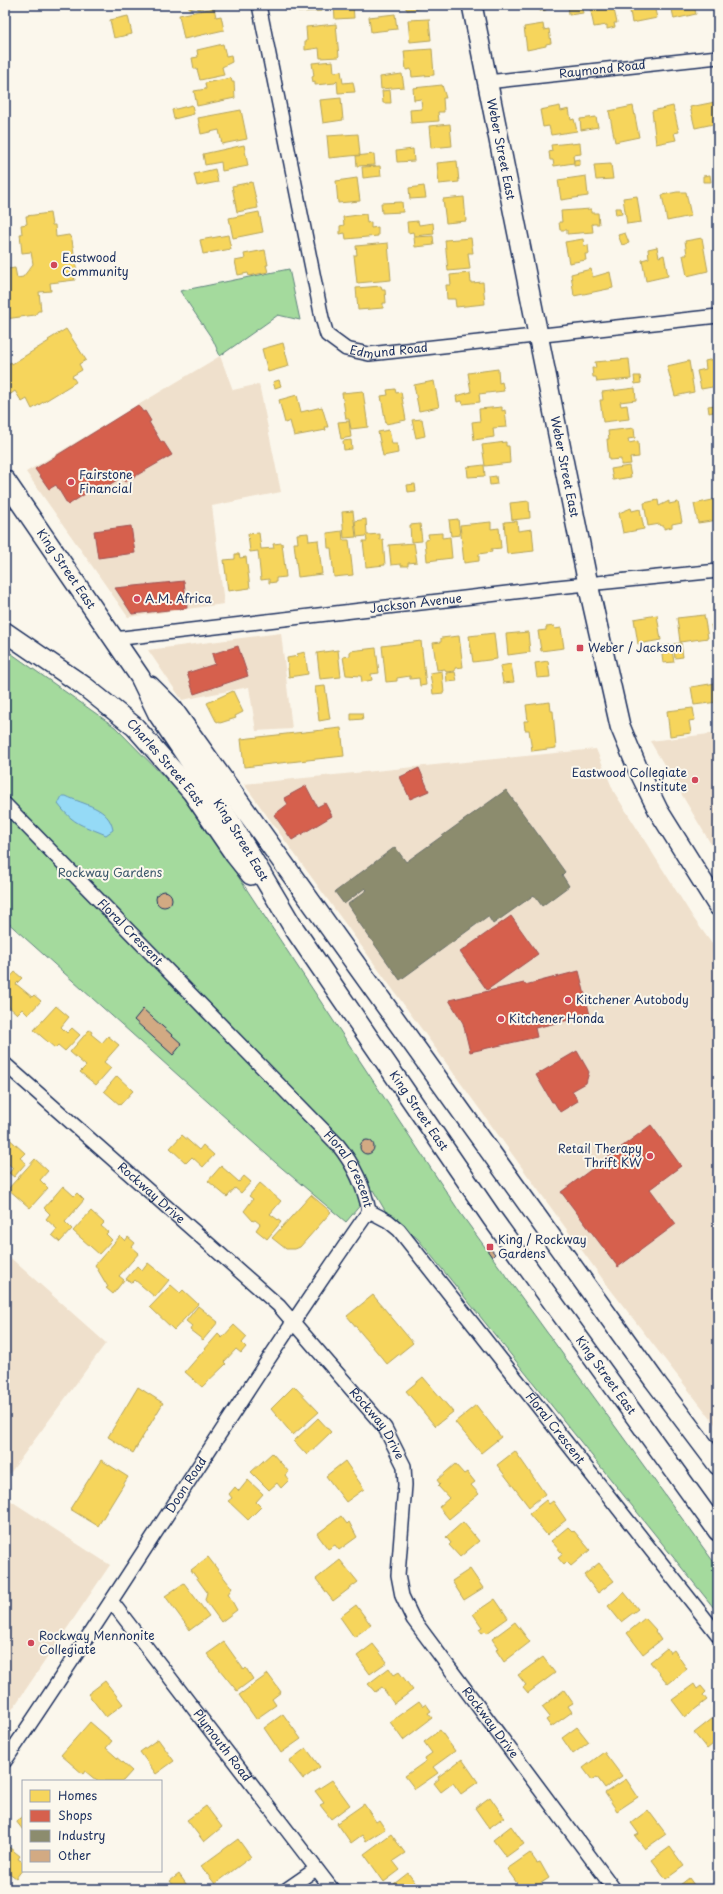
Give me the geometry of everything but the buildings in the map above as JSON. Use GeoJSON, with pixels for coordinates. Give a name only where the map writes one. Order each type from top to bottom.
{"type":"FeatureCollection","features":[{"type":"Feature","properties":{"kind":"main road","name":"Weber Street East"},"geometry":{"type":"LineString","coordinates":[[472,5],[588,584],[620,726],[637,767],[658,810],[718,906]]}},
{"type":"Feature","properties":{"kind":"main road","name":"King Street East"},"geometry":{"type":"LineString","coordinates":[[5,480],[140,677],[158,714],[230,821],[293,927],[492,1218],[718,1531]]}},
{"type":"Feature","properties":{"kind":"main road","name":"Charles Street East"},"geometry":{"type":"LineString","coordinates":[[5,632],[84,686],[136,727],[192,792],[235,855],[293,927]]}},
{"type":"Feature","properties":{"kind":"main road","name":"King Street East"},"geometry":{"type":"LineString","coordinates":[[140,677],[172,708],[654,1380],[718,1465]]}},
{"type":"Feature","properties":{"kind":"street","name":"Edmund Road"},"geometry":{"type":"LineString","coordinates":[[259,5],[322,318],[327,335],[346,349],[369,354],[718,316]]}},
{"type":"Feature","properties":{"kind":"street","name":"Raymond Road"},"geometry":{"type":"LineString","coordinates":[[487,82],[718,57]]}},
{"type":"Feature","properties":{"kind":"street","name":"Jackson Avenue"},"geometry":{"type":"LineString","coordinates":[[114,639],[588,584],[718,571]]}},
{"type":"Feature","properties":{"kind":"street","name":"Floral Crescent"},"geometry":{"type":"LineString","coordinates":[[5,804],[338,1145],[352,1164],[366,1193],[369,1211],[388,1221],[399,1230],[718,1635]]}},
{"type":"Feature","properties":{"kind":"street","name":"Rockway Drive"},"geometry":{"type":"LineString","coordinates":[[5,1064],[273,1301],[294,1322],[307,1340],[385,1428],[404,1466],[405,1485],[398,1575],[402,1596],[413,1619],[614,1889]]}},
{"type":"Feature","properties":{"kind":"street","name":"Doon Road"},"geometry":{"type":"LineString","coordinates":[[5,1761],[112,1602],[294,1322],[369,1211]]}},
{"type":"Feature","properties":{"kind":"street","name":"Plymouth Road"},"geometry":{"type":"LineString","coordinates":[[112,1602],[332,1889]]}},
{"type":"Feature","properties":{"kind":"street"},"geometry":{"type":"LineString","coordinates":[[287,1889],[316,1869]]}},
{"type":"Feature","properties":{"kind":"shaded area"},"geometry":{"type":"Polygon","coordinates":[[[220,356],[233,390],[259,384],[281,492],[212,506],[224,604],[128,617],[26,472],[220,356]]]}},
{"type":"Feature","properties":{"kind":"shaded area"},"geometry":{"type":"Polygon","coordinates":[[[281,633],[292,729],[256,731],[249,687],[182,700],[148,650],[281,633]]]}},
{"type":"Feature","properties":{"kind":"shaded area","name":"Eastwood Collegiate Institute"},"geometry":{"type":"Polygon","coordinates":[[[718,733],[718,856],[650,741],[718,733]]]}},
{"type":"Feature","properties":{"kind":"shaded area"},"geometry":{"type":"Polygon","coordinates":[[[596,749],[614,792],[694,919],[718,952],[718,1428],[607,1285],[244,784],[596,749]]]}},
{"type":"Feature","properties":{"kind":"shaded area"},"geometry":{"type":"Polygon","coordinates":[[[5,1253],[106,1343],[5,1480],[5,1253]]]}},
{"type":"Feature","properties":{"kind":"shaded area","name":"Rockway Mennonite Collegiate"},"geometry":{"type":"Polygon","coordinates":[[[5,1497],[110,1565],[5,1720],[5,1497]]]}},
{"type":"Feature","properties":{"kind":"green space"},"geometry":{"type":"Polygon","coordinates":[[[289,269],[300,320],[278,315],[220,356],[213,340],[180,291],[289,269]]]}},
{"type":"Feature","properties":{"kind":"green space","name":"Rockway Gardens"},"geometry":{"type":"Polygon","coordinates":[[[5,649],[115,727],[189,802],[461,1214],[718,1568],[718,1613],[418,1239],[386,1212],[373,1190],[346,1222],[276,1163],[5,920],[5,649]]]}},
{"type":"Feature","properties":{"kind":"water"},"geometry":{"type":"Polygon","coordinates":[[[62,796],[66,796],[101,812],[111,822],[113,830],[106,835],[85,827],[69,817],[58,804],[62,796]]]}},
{"type":"Feature","properties":{"kind":"place","name":"Eastwood Community"},"geometry":{"type":"Point","coordinates":[54,265]}},
{"type":"Feature","properties":{"kind":"place","name":"Fairstone Financial"},"geometry":{"type":"Point","coordinates":[71,482]}},
{"type":"Feature","properties":{"kind":"place","name":"A.M. Africa"},"geometry":{"type":"Point","coordinates":[137,599]}},
{"type":"Feature","properties":{"kind":"place","name":"Weber / Jackson"},"geometry":{"type":"Point","coordinates":[580,648]}},
{"type":"Feature","properties":{"kind":"place","name":"Eastwood Collegiate Institute"},"geometry":{"type":"Point","coordinates":[695,780]}},
{"type":"Feature","properties":{"kind":"place","name":"Kitchener Autobody"},"geometry":{"type":"Point","coordinates":[568,1000]}},
{"type":"Feature","properties":{"kind":"place","name":"Kitchener Honda"},"geometry":{"type":"Point","coordinates":[501,1019]}},
{"type":"Feature","properties":{"kind":"place","name":"Retail Therapy Thrift KW"},"geometry":{"type":"Point","coordinates":[650,1156]}},
{"type":"Feature","properties":{"kind":"place","name":"King / Rockway Gardens"},"geometry":{"type":"Point","coordinates":[490,1247]}},
{"type":"Feature","properties":{"kind":"place","name":"Rockway Mennonite Collegiate"},"geometry":{"type":"Point","coordinates":[31,1643]}}]}
